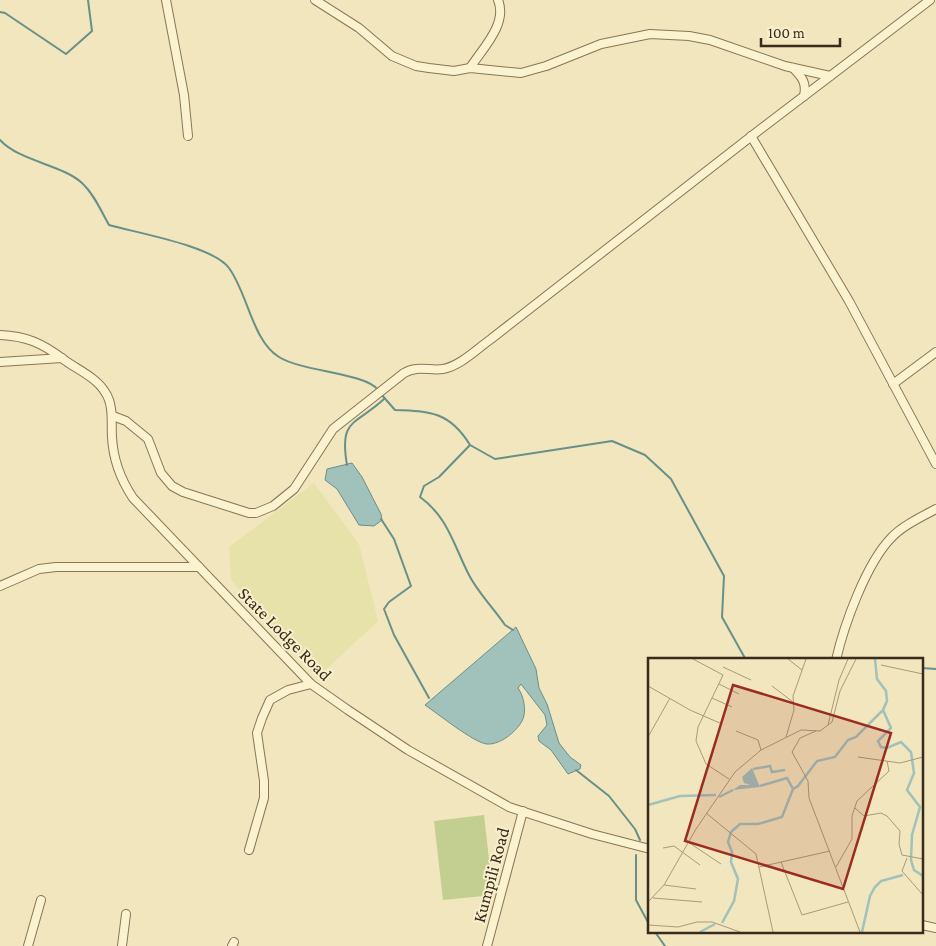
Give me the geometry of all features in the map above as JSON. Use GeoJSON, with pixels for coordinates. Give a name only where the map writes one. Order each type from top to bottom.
{"type":"FeatureCollection","features":[{"type":"Feature","properties":{"kind":"street"},"geometry":{"type":"LineString","coordinates":[[166,0],[184,95],[188,136]]}},
{"type":"Feature","properties":{"kind":"street"},"geometry":{"type":"LineString","coordinates":[[315,0],[350,22],[386,52],[416,66],[454,71],[470,68],[521,73],[546,66],[601,44],[650,34],[688,36],[710,40],[793,68],[830,76]]}},
{"type":"Feature","properties":{"kind":"street"},"geometry":{"type":"LineString","coordinates":[[470,68],[496,29],[500,12],[498,0]]}},
{"type":"Feature","properties":{"kind":"street"},"geometry":{"type":"LineString","coordinates":[[113,416],[126,421],[148,439],[161,473],[172,486],[183,492],[256,513],[273,506],[294,489],[333,429],[389,385],[410,370],[444,369],[454,366],[930,0]]}},
{"type":"Feature","properties":{"kind":"street"},"geometry":{"type":"LineString","coordinates":[[793,68],[805,84],[804,96]]}},
{"type":"Feature","properties":{"kind":"street"},"geometry":{"type":"LineString","coordinates":[[752,136],[849,301],[936,464]]}},
{"type":"Feature","properties":{"kind":"street","name":"State Lodge Road"},"geometry":{"type":"LineString","coordinates":[[0,335],[19,335],[40,342],[95,381],[105,392],[113,416],[112,438],[122,482],[154,523],[311,684],[408,750],[509,807],[592,834],[648,848]]}},
{"type":"Feature","properties":{"kind":"street"},"geometry":{"type":"LineString","coordinates":[[893,384],[936,352]]}},
{"type":"Feature","properties":{"kind":"street"},"geometry":{"type":"LineString","coordinates":[[0,362],[62,358]]}},
{"type":"Feature","properties":{"kind":"street"},"geometry":{"type":"LineString","coordinates":[[837,658],[850,617],[874,560],[892,537],[936,509]]}},
{"type":"Feature","properties":{"kind":"street"},"geometry":{"type":"LineString","coordinates":[[0,586],[39,569],[56,567],[199,568]]}},
{"type":"Feature","properties":{"kind":"street"},"geometry":{"type":"LineString","coordinates":[[249,850],[264,798],[264,781],[257,732],[262,718],[270,700],[288,690],[311,684]]}},
{"type":"Feature","properties":{"kind":"street","name":"Kumpili Road"},"geometry":{"type":"LineString","coordinates":[[487,946],[523,812]]}},
{"type":"Feature","properties":{"kind":"street"},"geometry":{"type":"LineString","coordinates":[[28,946],[41,900]]}},
{"type":"Feature","properties":{"kind":"street"},"geometry":{"type":"LineString","coordinates":[[122,946],[126,914]]}},
{"type":"Feature","properties":{"kind":"shaded area"},"geometry":{"type":"Polygon","coordinates":[[[314,483],[359,544],[378,621],[317,678],[231,580],[229,547],[314,483]]]}},
{"type":"Feature","properties":{"kind":"green space"},"geometry":{"type":"Polygon","coordinates":[[[484,815],[493,895],[443,900],[434,821],[484,815]]]}},
{"type":"Feature","properties":{"kind":"water"},"geometry":{"type":"Polygon","coordinates":[[[352,463],[362,477],[381,514],[382,520],[374,526],[359,525],[337,489],[325,480],[327,469],[352,463]]]}},
{"type":"Feature","properties":{"kind":"water"},"geometry":{"type":"Polygon","coordinates":[[[516,627],[536,669],[539,688],[547,704],[559,743],[570,757],[581,765],[580,769],[568,774],[551,750],[539,741],[538,736],[547,725],[545,715],[521,684],[518,688],[524,704],[524,717],[516,729],[507,737],[492,744],[474,739],[425,705],[516,627]]]}},
{"type":"Feature","properties":{"kind":"waterway"},"geometry":{"type":"LineString","coordinates":[[0,12],[5,13],[66,54],[92,31],[88,0]]}},
{"type":"Feature","properties":{"kind":"waterway"},"geometry":{"type":"LineString","coordinates":[[0,140],[18,153],[64,172],[82,183],[94,197],[109,225],[174,241],[207,253],[220,260],[229,268],[241,290],[262,340],[279,357],[303,366],[361,380],[371,384],[378,390]]}},
{"type":"Feature","properties":{"kind":"waterway"},"geometry":{"type":"LineString","coordinates":[[381,394],[395,410],[419,411],[447,420],[455,426],[470,445],[439,477],[424,486],[420,497],[430,505],[444,523],[476,587],[505,625],[513,630]]}},
{"type":"Feature","properties":{"kind":"waterway"},"geometry":{"type":"LineString","coordinates":[[347,465],[345,439],[348,431],[357,419],[384,399]]}},
{"type":"Feature","properties":{"kind":"waterway"},"geometry":{"type":"LineString","coordinates":[[470,445],[495,459],[612,441],[645,455],[671,479],[724,576],[722,617],[745,658]]}},
{"type":"Feature","properties":{"kind":"waterway"},"geometry":{"type":"LineString","coordinates":[[381,519],[394,539],[411,586],[389,602],[384,609],[394,635],[429,698]]}},
{"type":"Feature","properties":{"kind":"waterway"},"geometry":{"type":"LineString","coordinates":[[924,668],[936,669]]}},
{"type":"Feature","properties":{"kind":"waterway"},"geometry":{"type":"LineString","coordinates":[[576,770],[609,796],[635,829],[640,840]]}},
{"type":"Feature","properties":{"kind":"waterway"},"geometry":{"type":"LineString","coordinates":[[636,855],[636,900],[648,922]]}},
{"type":"Feature","properties":{"kind":"waterway"},"geometry":{"type":"LineString","coordinates":[[656,934],[665,946]]}}]}
